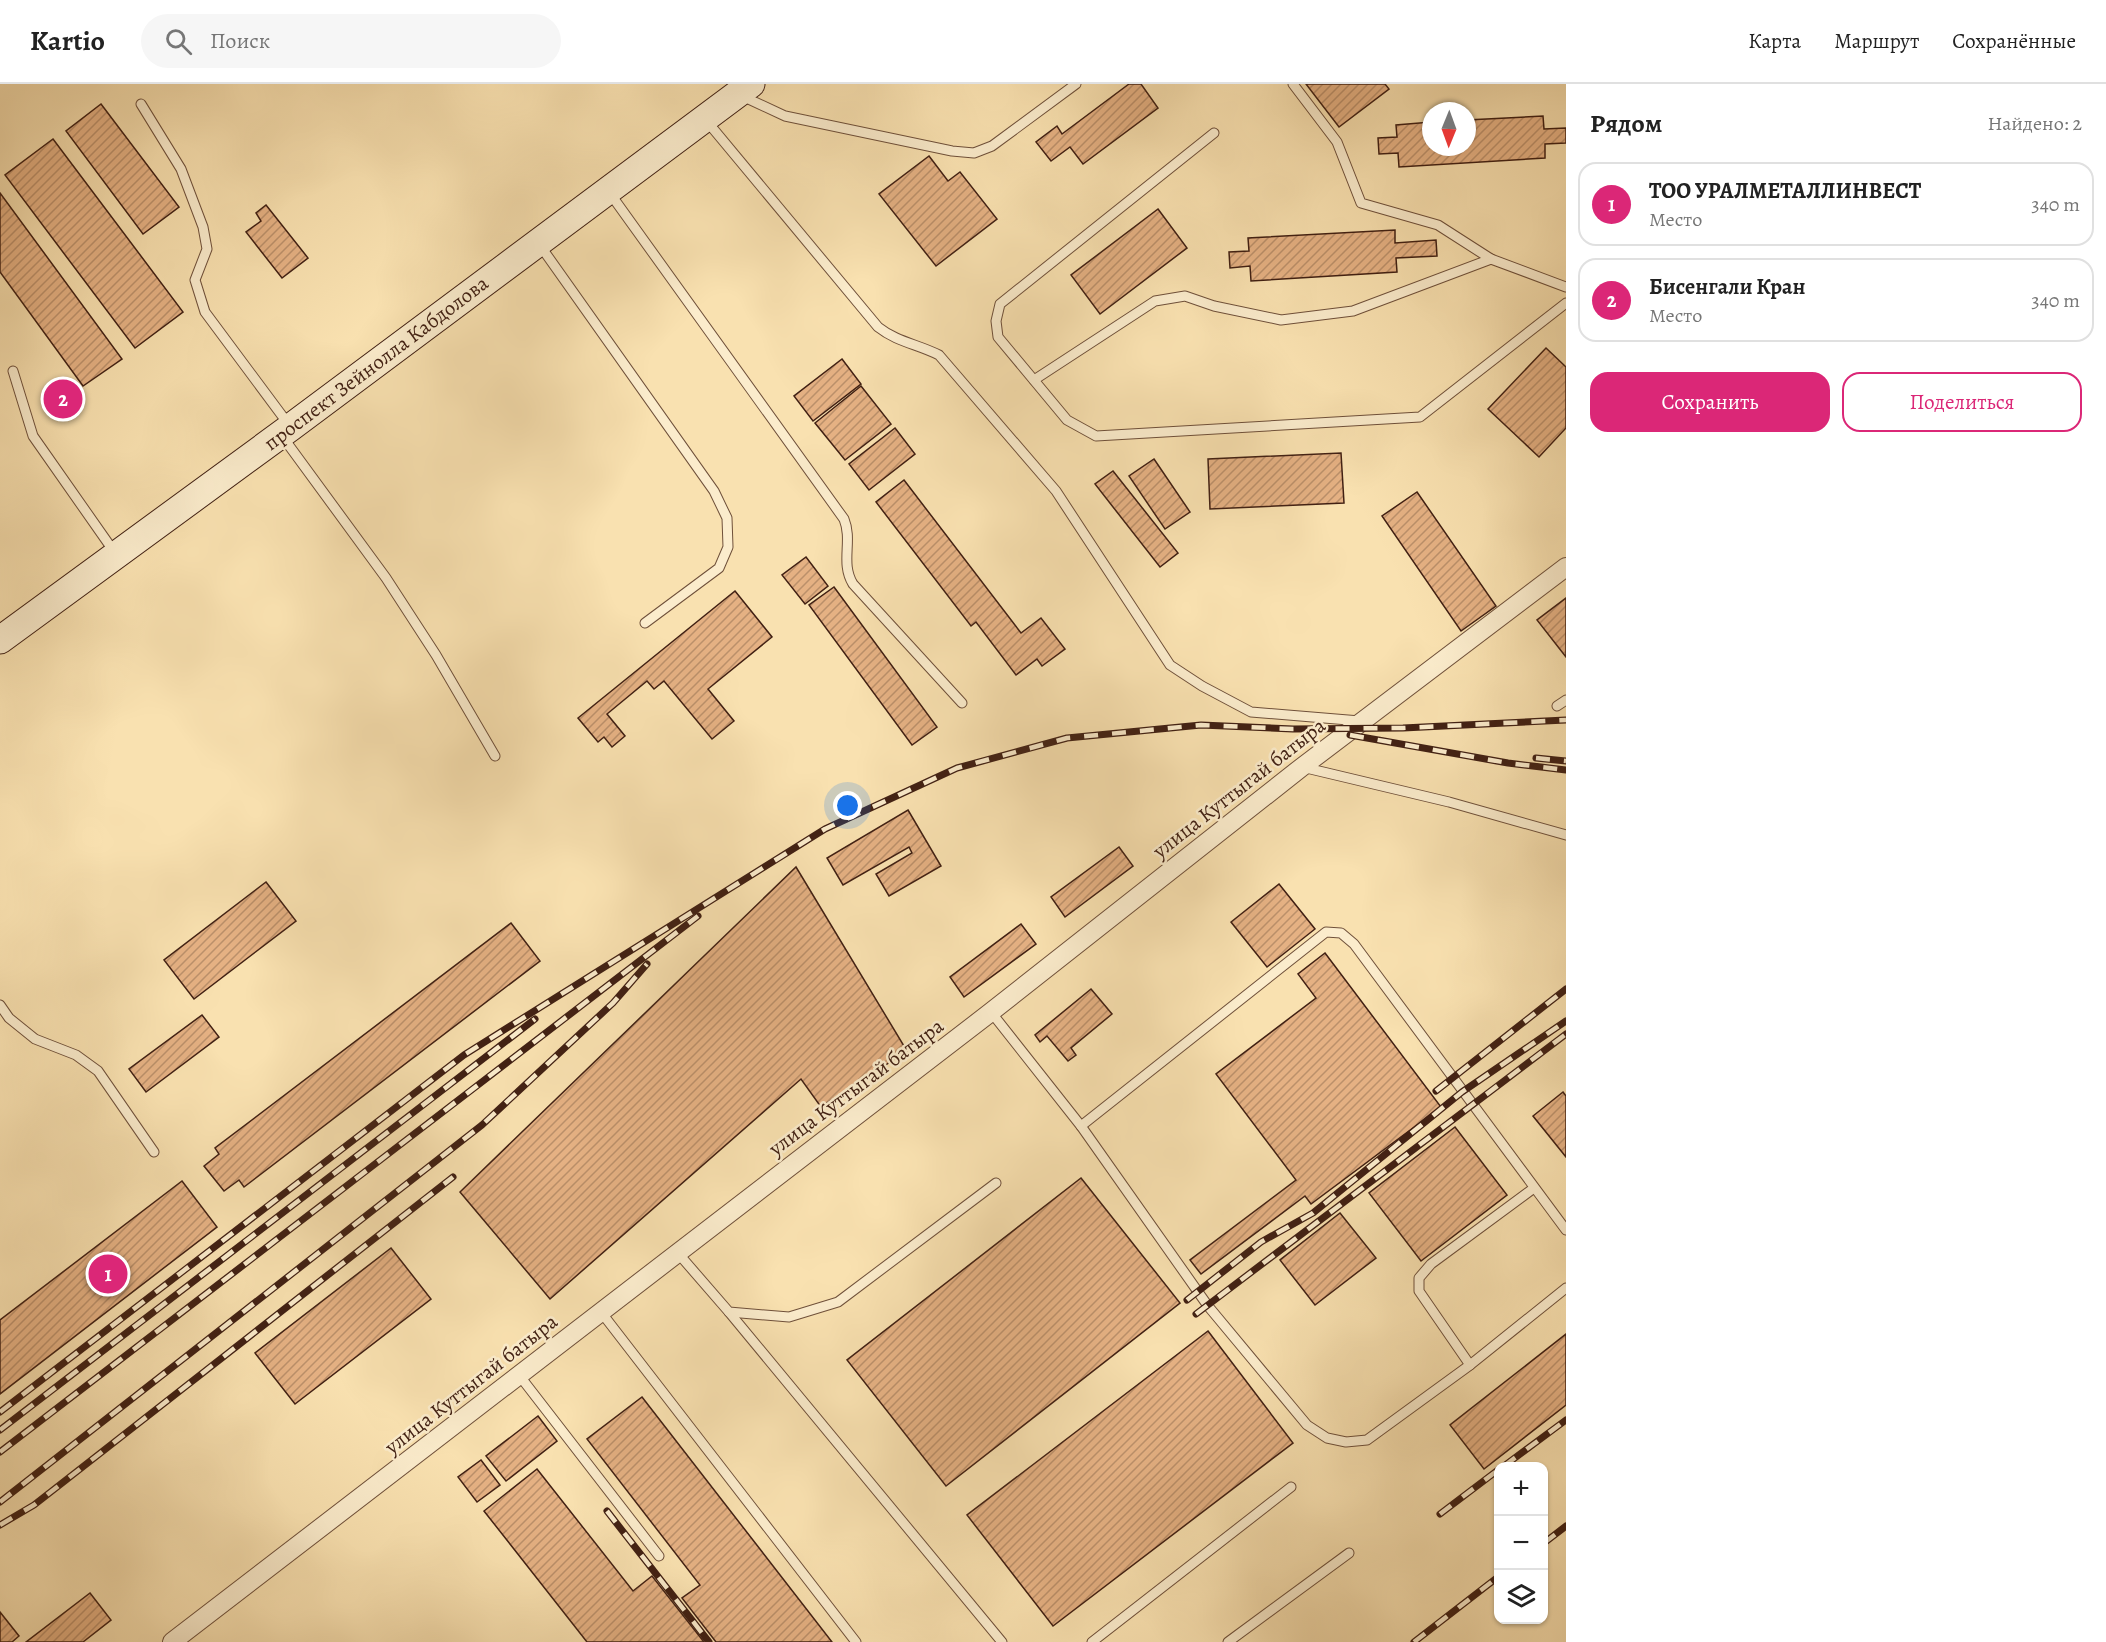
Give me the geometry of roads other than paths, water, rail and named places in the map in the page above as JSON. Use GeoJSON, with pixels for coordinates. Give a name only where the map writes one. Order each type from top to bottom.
{"type":"FeatureCollection","features":[{"type":"Feature","properties":{"kind":"main road","name":"проспект Зейнолла Кабдолова"},"geometry":{"type":"LineString","coordinates":[[0,640],[286,431],[744,89]]}},
{"type":"Feature","properties":{"kind":"street","name":"улица Куттыгай батыра"},"geometry":{"type":"LineString","coordinates":[[172,1642],[991,1012],[1302,766],[1566,567]]}},
{"type":"Feature","properties":{"kind":"lane"},"geometry":{"type":"LineString","coordinates":[[744,89],[786,116],[952,152],[974,153],[992,146],[1076,84]]}},
{"type":"Feature","properties":{"kind":"lane"},"geometry":{"type":"LineString","coordinates":[[1293,84],[1337,142],[1361,203],[1438,225],[1491,259],[1566,287]]}},
{"type":"Feature","properties":{"kind":"lane"},"geometry":{"type":"LineString","coordinates":[[141,104],[182,169],[203,227],[207,249],[195,280],[205,312],[386,578],[436,655],[495,756]]}},
{"type":"Feature","properties":{"kind":"lane"},"geometry":{"type":"LineString","coordinates":[[705,118],[878,327],[891,337],[922,346],[939,355],[1056,491],[1170,664],[1202,687],[1251,712],[1362,721]]}},
{"type":"Feature","properties":{"kind":"lane"},"geometry":{"type":"LineString","coordinates":[[1214,133],[1000,304],[996,321],[998,337],[1067,420],[1096,436],[1420,417],[1566,303]]}},
{"type":"Feature","properties":{"kind":"lane"},"geometry":{"type":"LineString","coordinates":[[608,190],[844,519],[848,531],[846,573],[853,584],[962,703]]}},
{"type":"Feature","properties":{"kind":"lane"},"geometry":{"type":"LineString","coordinates":[[538,242],[714,491],[727,518],[728,547],[719,568],[645,623]]}},
{"type":"Feature","properties":{"kind":"lane"},"geometry":{"type":"LineString","coordinates":[[1034,380],[1155,301],[1185,296],[1214,306],[1281,320],[1333,314],[1353,311],[1491,259]]}},
{"type":"Feature","properties":{"kind":"lane"},"geometry":{"type":"LineString","coordinates":[[13,371],[33,436],[116,555]]}},
{"type":"Feature","properties":{"kind":"lane"},"geometry":{"type":"LineString","coordinates":[[1557,706],[1566,700]]}},
{"type":"Feature","properties":{"kind":"lane"},"geometry":{"type":"LineString","coordinates":[[1302,766],[1449,802],[1566,835]]}},
{"type":"Feature","properties":{"kind":"lane"},"geometry":{"type":"LineString","coordinates":[[1081,1126],[1326,932],[1341,933],[1354,944],[1566,1230]]}},
{"type":"Feature","properties":{"kind":"lane"},"geometry":{"type":"LineString","coordinates":[[0,1005],[9,1018],[35,1039],[76,1055],[98,1071],[154,1152]]}},
{"type":"Feature","properties":{"kind":"lane"},"geometry":{"type":"LineString","coordinates":[[991,1012],[1081,1126],[1208,1306],[1307,1425],[1327,1438],[1346,1442],[1367,1440],[1470,1365],[1566,1288]]}},
{"type":"Feature","properties":{"kind":"lane"},"geometry":{"type":"LineString","coordinates":[[729,1312],[789,1317],[838,1302],[996,1183]]}},
{"type":"Feature","properties":{"kind":"lane"},"geometry":{"type":"LineString","coordinates":[[1470,1365],[1419,1291],[1419,1278],[1431,1264],[1534,1188]]}},
{"type":"Feature","properties":{"kind":"lane"},"geometry":{"type":"LineString","coordinates":[[677,1252],[1002,1642]]}},
{"type":"Feature","properties":{"kind":"lane"},"geometry":{"type":"LineString","coordinates":[[600,1312],[856,1642]]}},
{"type":"Feature","properties":{"kind":"lane"},"geometry":{"type":"LineString","coordinates":[[519,1375],[658,1556]]}},
{"type":"Feature","properties":{"kind":"lane"},"geometry":{"type":"LineString","coordinates":[[1092,1642],[1291,1487]]}},
{"type":"Feature","properties":{"kind":"lane"},"geometry":{"type":"LineString","coordinates":[[1228,1642],[1349,1553]]}},
{"type":"Feature","properties":{"kind":"railway"},"geometry":{"type":"LineString","coordinates":[[0,1412],[464,1055],[825,829],[957,768],[1067,738],[1201,725],[1293,729],[1403,728],[1566,720]]}},
{"type":"Feature","properties":{"kind":"railway"},"geometry":{"type":"LineString","coordinates":[[1350,735],[1508,763],[1566,770]]}},
{"type":"Feature","properties":{"kind":"railway"},"geometry":{"type":"LineString","coordinates":[[1536,758],[1566,761]]}},
{"type":"Feature","properties":{"kind":"railway"},"geometry":{"type":"LineString","coordinates":[[0,1452],[698,916]]}},
{"type":"Feature","properties":{"kind":"railway"},"geometry":{"type":"LineString","coordinates":[[0,1502],[482,1125],[613,1003],[647,964]]}},
{"type":"Feature","properties":{"kind":"railway"},"geometry":{"type":"LineString","coordinates":[[1436,1091],[1566,989]]}},
{"type":"Feature","properties":{"kind":"railway"},"geometry":{"type":"LineString","coordinates":[[0,1430],[535,1019]]}},
{"type":"Feature","properties":{"kind":"railway"},"geometry":{"type":"LineString","coordinates":[[1187,1300],[1261,1242],[1313,1213],[1462,1092],[1566,1021]]}},
{"type":"Feature","properties":{"kind":"railway"},"geometry":{"type":"LineString","coordinates":[[1196,1314],[1566,1034]]}},
{"type":"Feature","properties":{"kind":"railway"},"geometry":{"type":"LineString","coordinates":[[0,1525],[34,1505],[453,1177]]}},
{"type":"Feature","properties":{"kind":"railway"},"geometry":{"type":"LineString","coordinates":[[1509,1462],[1566,1420]]}},
{"type":"Feature","properties":{"kind":"railway"},"geometry":{"type":"LineString","coordinates":[[1440,1514],[1494,1473]]}},
{"type":"Feature","properties":{"kind":"railway"},"geometry":{"type":"LineString","coordinates":[[607,1511],[709,1642]]}},
{"type":"Feature","properties":{"kind":"railway"},"geometry":{"type":"LineString","coordinates":[[1548,1540],[1566,1526]]}},
{"type":"Feature","properties":{"kind":"railway"},"geometry":{"type":"LineString","coordinates":[[1414,1642],[1494,1580]]}},
{"type":"Feature","properties":{"kind":"place","name":"Бисенгали Кран"},"geometry":{"type":"Point","coordinates":[63,399]}},
{"type":"Feature","properties":{"kind":"place","name":"ТОО УРАЛМЕТАЛЛИНВЕСТ"},"geometry":{"type":"Point","coordinates":[108,1274]}}]}
